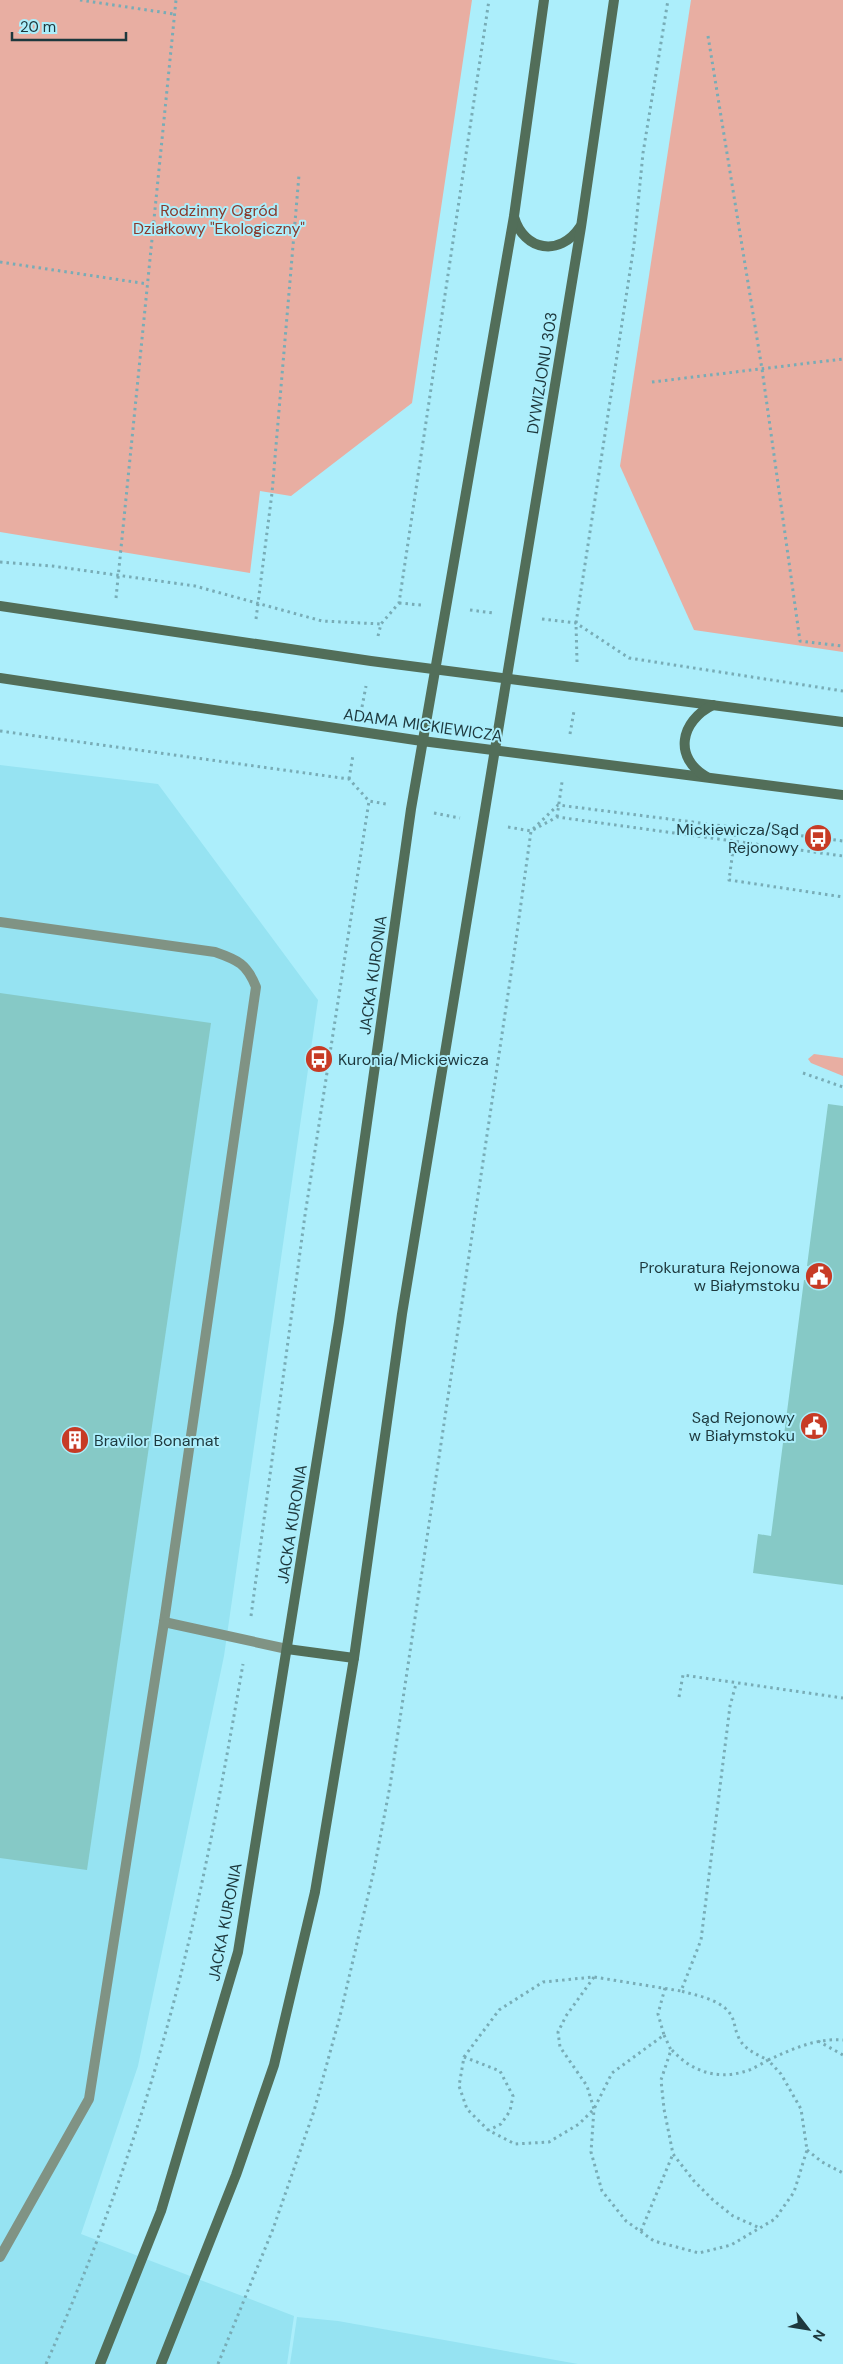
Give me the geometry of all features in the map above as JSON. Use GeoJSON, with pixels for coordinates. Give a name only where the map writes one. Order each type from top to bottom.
{"type":"FeatureCollection","features":[{"type":"Feature","properties":{"kind":"main road"},"geometry":{"type":"LineString","coordinates":[[436,669],[514,216],[544,0]]}},
{"type":"Feature","properties":{"kind":"main road","name":"DYWIZJONU 303"},"geometry":{"type":"LineString","coordinates":[[495,751],[581,227],[614,0]]}},
{"type":"Feature","properties":{"kind":"main road"},"geometry":{"type":"LineString","coordinates":[[514,216],[523,236],[543,246],[565,243],[581,227]]}},
{"type":"Feature","properties":{"kind":"main road"},"geometry":{"type":"LineString","coordinates":[[0,606],[253,644],[843,722]]}},
{"type":"Feature","properties":{"kind":"main road","name":"JACKA KURONIA"},"geometry":{"type":"LineString","coordinates":[[100,2364],[161,2211],[238,1952],[339,1322],[411,810],[436,669]]}},
{"type":"Feature","properties":{"kind":"main road","name":"ADAMA MICKIEWICZA"},"geometry":{"type":"LineString","coordinates":[[0,678],[422,741],[843,795]]}},
{"type":"Feature","properties":{"kind":"main road"},"geometry":{"type":"LineString","coordinates":[[710,778],[692,764],[687,753],[685,741],[687,729],[693,718],[713,705]]}},
{"type":"Feature","properties":{"kind":"main road"},"geometry":{"type":"LineString","coordinates":[[161,2364],[236,2175],[274,2065],[315,1892],[354,1658],[402,1314],[495,751]]}},
{"type":"Feature","properties":{"kind":"main road"},"geometry":{"type":"LineString","coordinates":[[287,1649],[354,1658]]}},
{"type":"Feature","properties":{"kind":"lane"},"geometry":{"type":"LineString","coordinates":[[0,922],[215,952],[235,959],[250,971],[256,987],[164,1622],[89,2099],[0,2257]]}},
{"type":"Feature","properties":{"kind":"lane"},"geometry":{"type":"LineString","coordinates":[[164,1622],[287,1649]]}},
{"type":"Feature","properties":{"kind":"path"},"geometry":{"type":"LineString","coordinates":[[80,0],[174,14]]}},
{"type":"Feature","properties":{"kind":"path"},"geometry":{"type":"LineString","coordinates":[[114,623],[176,0]]}},
{"type":"Feature","properties":{"kind":"path"},"geometry":{"type":"LineString","coordinates":[[489,0],[399,603],[517,615],[576,624],[629,658],[843,691]]}},
{"type":"Feature","properties":{"kind":"path"},"geometry":{"type":"LineString","coordinates":[[557,817],[578,688],[576,624],[632,255],[643,153],[668,0]]}},
{"type":"Feature","properties":{"kind":"path"},"geometry":{"type":"LineString","coordinates":[[708,36],[762,369],[800,640],[843,646]]}},
{"type":"Feature","properties":{"kind":"path"},"geometry":{"type":"LineString","coordinates":[[253,644],[272,493],[299,174]]}},
{"type":"Feature","properties":{"kind":"path"},"geometry":{"type":"LineString","coordinates":[[0,262],[148,284]]}},
{"type":"Feature","properties":{"kind":"path"},"geometry":{"type":"LineString","coordinates":[[652,382],[843,359]]}},
{"type":"Feature","properties":{"kind":"path"},"geometry":{"type":"LineString","coordinates":[[0,562],[52,566],[196,586],[322,621],[381,624]]}},
{"type":"Feature","properties":{"kind":"path"},"geometry":{"type":"LineString","coordinates":[[0,731],[349,779],[369,801],[530,832],[557,817],[734,843],[843,856]]}},
{"type":"Feature","properties":{"kind":"path"},"geometry":{"type":"LineString","coordinates":[[46,2364],[113,2201],[158,2059],[199,1899],[212,1838],[248,1640],[307,1205],[369,801]]}},
{"type":"Feature","properties":{"kind":"path"},"geometry":{"type":"LineString","coordinates":[[558,805],[843,840]]}},
{"type":"Feature","properties":{"kind":"path"},"geometry":{"type":"LineString","coordinates":[[218,2364],[272,2229],[314,2111],[340,2016],[374,1870],[390,1786],[515,948],[530,832],[558,805]]}},
{"type":"Feature","properties":{"kind":"path"},"geometry":{"type":"LineString","coordinates":[[736,828],[729,880],[843,897]]}},
{"type":"Feature","properties":{"kind":"path"},"geometry":{"type":"LineString","coordinates":[[803,1073],[843,1087]]}},
{"type":"Feature","properties":{"kind":"path"},"geometry":{"type":"LineString","coordinates":[[679,1697],[683,1675],[843,1698]]}},
{"type":"Feature","properties":{"kind":"path"},"geometry":{"type":"LineString","coordinates":[[681,1991],[700,1940],[730,1706],[736,1684]]}},
{"type":"Feature","properties":{"kind":"path"},"geometry":{"type":"LineString","coordinates":[[594,1977],[566,2016],[558,2032],[560,2047],[587,2086],[594,2109],[591,2152],[602,2192],[626,2221],[654,2241],[699,2253],[731,2245],[774,2219],[794,2192],[807,2150],[801,2109],[781,2074],[768,2060],[746,2048],[737,2035],[736,2021],[724,2008],[708,1999],[681,1991],[594,1977],[543,1982],[499,2010],[464,2057],[459,2086],[467,2109],[488,2130],[515,2144],[549,2142],[579,2124],[594,2109],[612,2074],[664,2035]]}},
{"type":"Feature","properties":{"kind":"path"},"geometry":{"type":"LineString","coordinates":[[665,1988],[658,2014],[664,2035],[671,2050],[684,2064],[700,2071],[718,2074],[744,2072],[805,2044],[818,2041],[843,2040]]}},
{"type":"Feature","properties":{"kind":"path"},"geometry":{"type":"LineString","coordinates":[[818,2041],[843,2055]]}},
{"type":"Feature","properties":{"kind":"path"},"geometry":{"type":"LineString","coordinates":[[641,2231],[673,2154],[661,2080],[671,2050]]}},
{"type":"Feature","properties":{"kind":"path"},"geometry":{"type":"LineString","coordinates":[[464,2057],[500,2071],[513,2096],[510,2111],[501,2124],[488,2130]]}},
{"type":"Feature","properties":{"kind":"path"},"geometry":{"type":"LineString","coordinates":[[807,2150],[822,2162],[843,2173]]}},
{"type":"Feature","properties":{"kind":"path"},"geometry":{"type":"LineString","coordinates":[[673,2154],[713,2200],[733,2216],[761,2228]]}},
{"type":"Feature","properties":{"kind":"shaded area"},"geometry":{"type":"Polygon","coordinates":[[[0,765],[158,784],[318,1000],[224,1656],[138,2066],[81,2234],[294,2316],[287,2364],[0,2364],[0,765]]]}},
{"type":"Feature","properties":{"kind":"shaded area"},"geometry":{"type":"Polygon","coordinates":[[[297,2317],[338,2321],[578,2364],[290,2364],[297,2317]]]}},
{"type":"Feature","properties":{"kind":"green space","name":"Rodzinny Ogród Działkowy \"Ekologiczny\""},"geometry":{"type":"Polygon","coordinates":[[[0,0],[472,0],[412,403],[291,496],[260,491],[250,573],[0,532],[0,0]]]}},
{"type":"Feature","properties":{"kind":"green space"},"geometry":{"type":"Polygon","coordinates":[[[691,0],[843,0],[843,652],[694,630],[620,466],[691,0]]]}},
{"type":"Feature","properties":{"kind":"green space"},"geometry":{"type":"Polygon","coordinates":[[[814,1054],[843,1058],[843,1076],[811,1063],[808,1059],[814,1054]]]}},
{"type":"Feature","properties":{"kind":"building","name":"Bravilor Bonamat"},"geometry":{"type":"Polygon","coordinates":[[[0,993],[211,1023],[87,1870],[0,1858],[0,993]]]}},
{"type":"Feature","properties":{"kind":"building","name":"Sąd Rejonowy w Białymstoku"},"geometry":{"type":"Polygon","coordinates":[[[828,1104],[843,1106],[843,1585],[753,1573],[758,1534],[771,1536],[804,1280],[813,1281],[815,1267],[807,1266],[828,1104]]]}},
{"type":"Feature","properties":{"kind":"place","name":"Mickiewicza/Sąd Rejonowy"},"geometry":{"type":"Point","coordinates":[818,838]}},
{"type":"Feature","properties":{"kind":"place","name":"Kuronia/Mickiewicza"},"geometry":{"type":"Point","coordinates":[319,1059]}},
{"type":"Feature","properties":{"kind":"place","name":"Prokuratura Rejonowa w Białymstoku"},"geometry":{"type":"Point","coordinates":[819,1276]}},
{"type":"Feature","properties":{"kind":"place","name":"Sąd Rejonowy w Białymstoku"},"geometry":{"type":"Point","coordinates":[814,1426]}},
{"type":"Feature","properties":{"kind":"place","name":"Bravilor Bonamat"},"geometry":{"type":"Point","coordinates":[75,1440]}}]}
